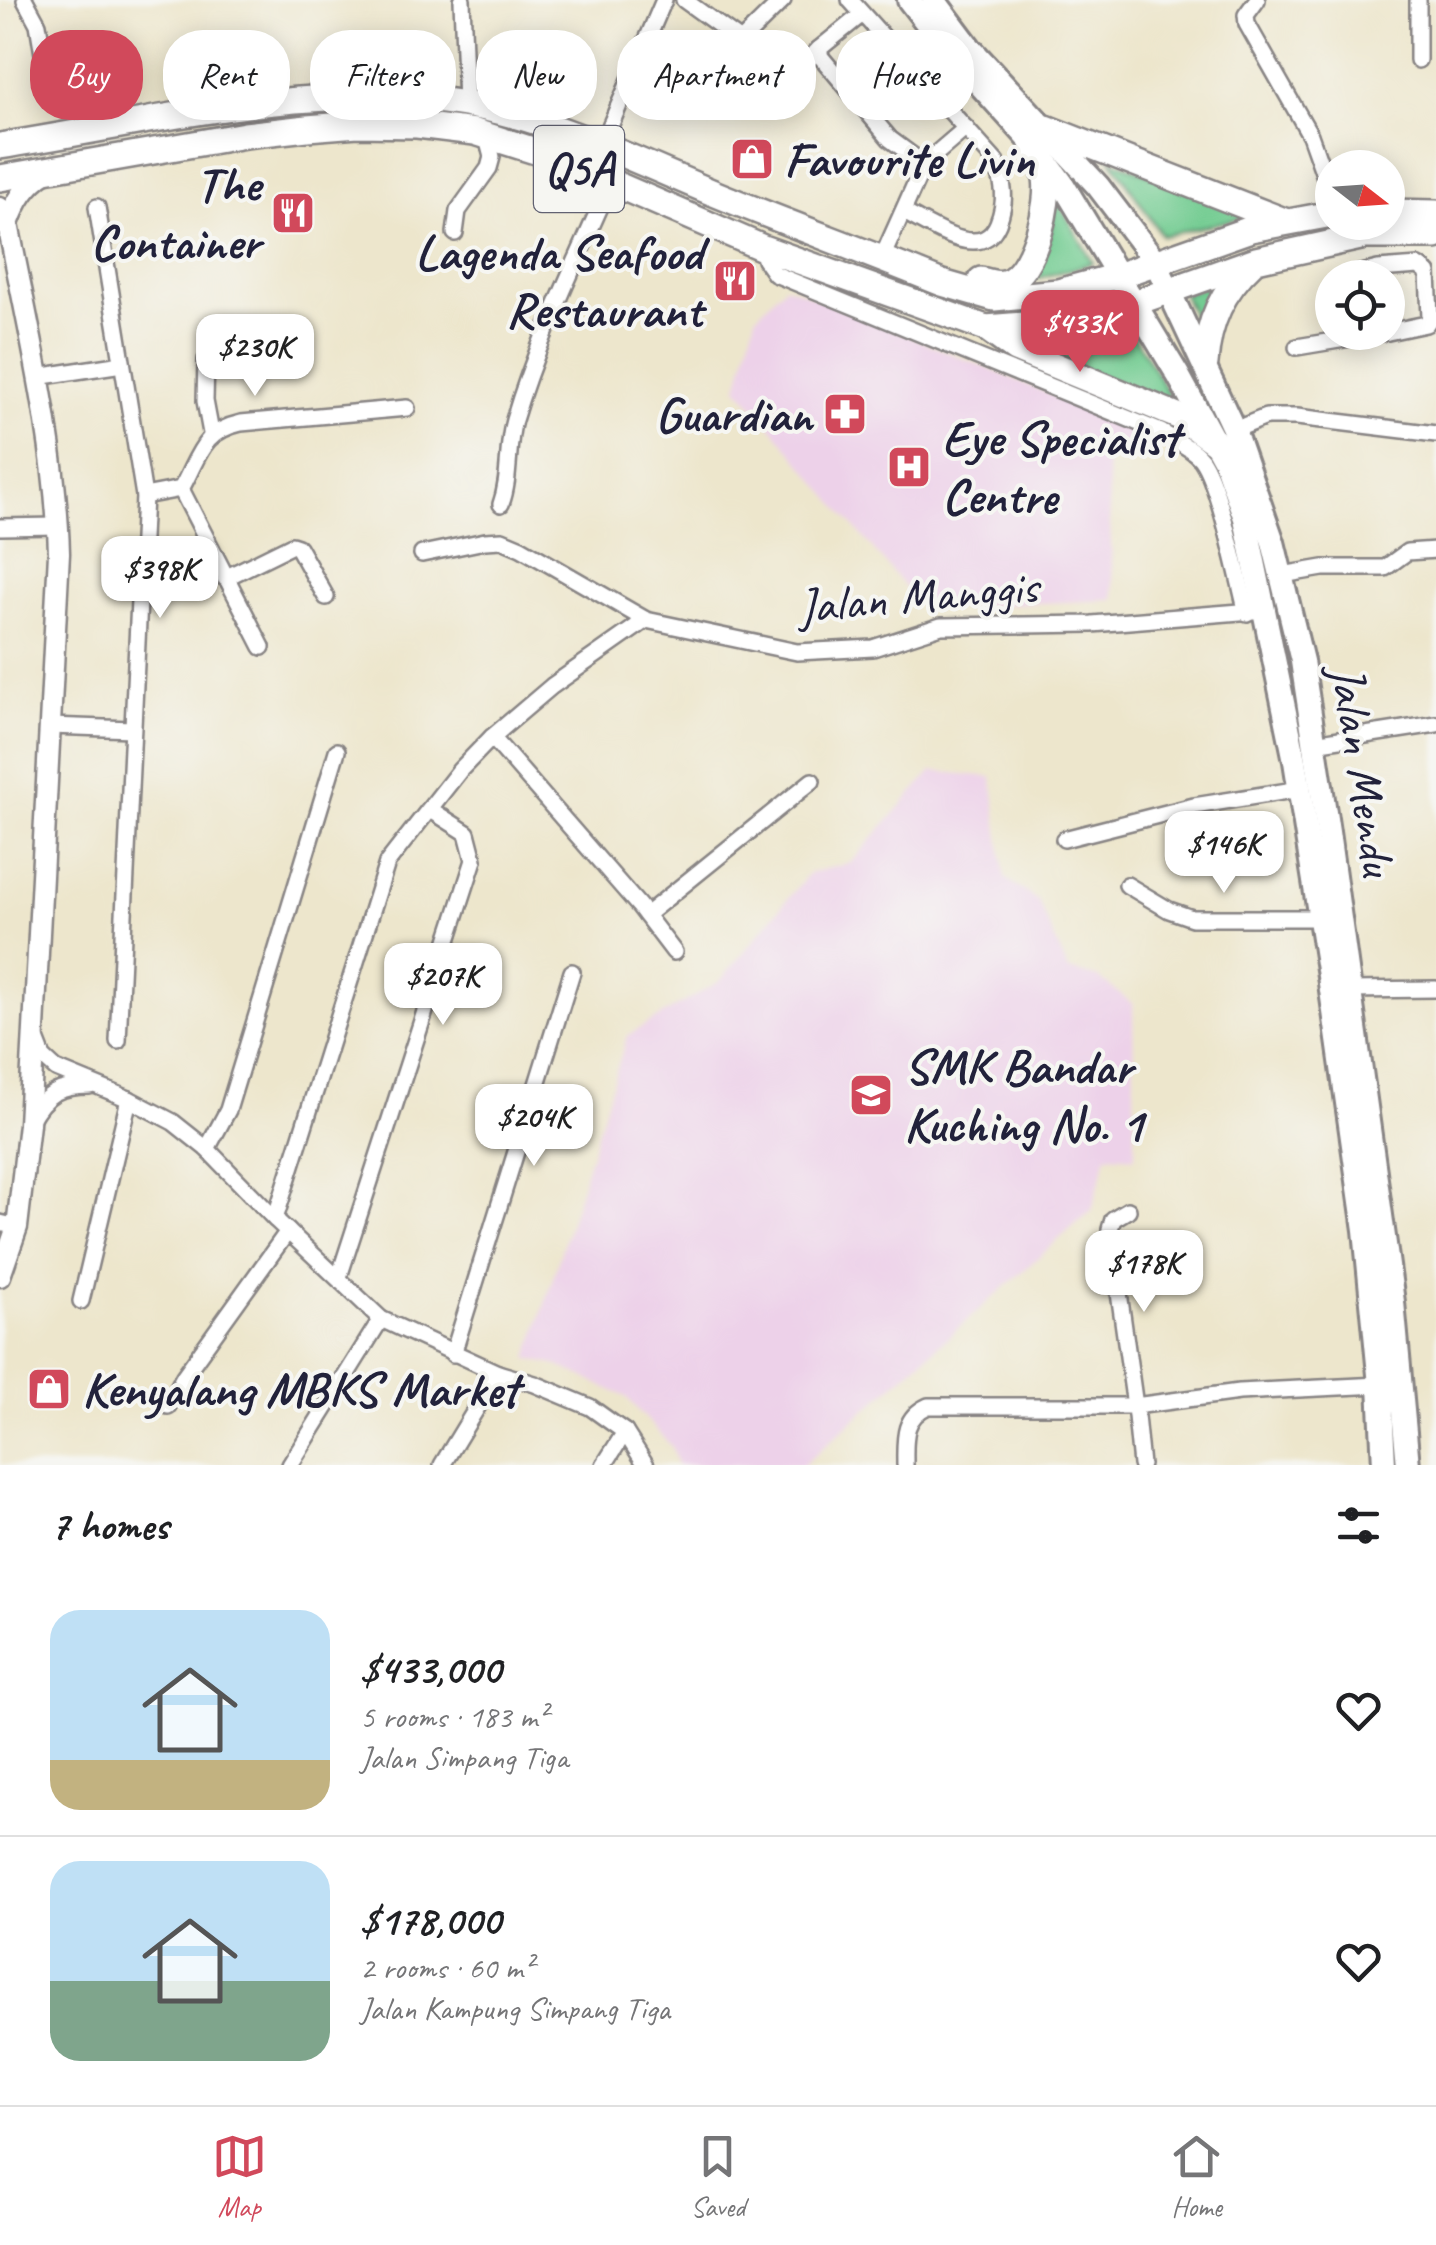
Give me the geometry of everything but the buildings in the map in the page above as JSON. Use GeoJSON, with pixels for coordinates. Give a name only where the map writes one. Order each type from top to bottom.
{"type":"FeatureCollection","features":[{"type":"Feature","properties":{"kind":"main road"},"geometry":{"type":"LineString","coordinates":[[909,0],[943,44],[1038,135],[1285,221]]}},
{"type":"Feature","properties":{"kind":"main road"},"geometry":{"type":"LineString","coordinates":[[907,268],[947,271],[996,284],[1009,281],[1020,272],[1035,242],[1045,197],[1046,177],[1038,135],[934,0]]}},
{"type":"Feature","properties":{"kind":"main road"},"geometry":{"type":"LineString","coordinates":[[0,146],[282,101],[358,96],[466,104],[602,145],[907,268],[994,298],[1058,292],[1118,276],[1251,228],[1315,217]]}},
{"type":"Feature","properties":{"kind":"main road","name":"Q5A"},"geometry":{"type":"LineString","coordinates":[[0,178],[245,135],[358,124],[417,126],[486,134],[548,155],[763,248],[986,328],[1063,322],[1135,303]]}},
{"type":"Feature","properties":{"kind":"main road","name":"Jalan Mendu"},"geometry":{"type":"LineString","coordinates":[[1038,135],[1098,186],[1154,261],[1204,363],[1224,436],[1245,518],[1256,611],[1300,790],[1365,1230],[1384,1465]]}},
{"type":"Feature","properties":{"kind":"main road","name":"Jalan Mendu"},"geometry":{"type":"LineString","coordinates":[[1038,135],[1118,276],[1224,436],[1282,575],[1302,661],[1349,990],[1393,1302],[1408,1465]]}},
{"type":"Feature","properties":{"kind":"main road"},"geometry":{"type":"LineString","coordinates":[[1405,212],[1436,213]]}},
{"type":"Feature","properties":{"kind":"main road"},"geometry":{"type":"LineString","coordinates":[[1405,236],[1436,236]]}},
{"type":"Feature","properties":{"kind":"main road"},"geometry":{"type":"LineString","coordinates":[[1135,303],[1256,260],[1347,240]]}},
{"type":"Feature","properties":{"kind":"main road"},"geometry":{"type":"LineString","coordinates":[[1204,363],[1207,334],[1214,316],[1232,282],[1256,260]]}},
{"type":"Feature","properties":{"kind":"main road"},"geometry":{"type":"LineString","coordinates":[[986,328],[1015,349],[1224,436]]}},
{"type":"Feature","properties":{"kind":"street"},"geometry":{"type":"LineString","coordinates":[[25,0],[39,30]]}},
{"type":"Feature","properties":{"kind":"street"},"geometry":{"type":"LineString","coordinates":[[462,0],[466,104]]}},
{"type":"Feature","properties":{"kind":"street"},"geometry":{"type":"LineString","coordinates":[[602,145],[664,0]]}},
{"type":"Feature","properties":{"kind":"street"},"geometry":{"type":"LineString","coordinates":[[684,0],[727,30]]}},
{"type":"Feature","properties":{"kind":"street"},"geometry":{"type":"LineString","coordinates":[[752,30],[783,0]]}},
{"type":"Feature","properties":{"kind":"street"},"geometry":{"type":"LineString","coordinates":[[850,0],[996,162],[1005,187],[1004,207],[994,232],[976,243],[904,212]]}},
{"type":"Feature","properties":{"kind":"street"},"geometry":{"type":"LineString","coordinates":[[1257,0],[1246,15],[1247,24],[1315,150]]}},
{"type":"Feature","properties":{"kind":"street"},"geometry":{"type":"LineString","coordinates":[[1418,0],[1418,60]]}},
{"type":"Feature","properties":{"kind":"street"},"geometry":{"type":"LineString","coordinates":[[816,52],[861,15]]}},
{"type":"Feature","properties":{"kind":"street"},"geometry":{"type":"LineString","coordinates":[[819,49],[841,83],[890,140],[924,164]]}},
{"type":"Feature","properties":{"kind":"street"},"geometry":{"type":"LineString","coordinates":[[882,258],[924,164],[966,128]]}},
{"type":"Feature","properties":{"kind":"street"},"geometry":{"type":"LineString","coordinates":[[455,233],[458,211],[489,168],[492,156],[486,134]]}},
{"type":"Feature","properties":{"kind":"street"},"geometry":{"type":"LineString","coordinates":[[0,1276],[29,1124],[58,526],[37,376],[4,216],[26,188],[50,169]]}},
{"type":"Feature","properties":{"kind":"street"},"geometry":{"type":"LineString","coordinates":[[501,504],[512,426],[530,372],[611,182]]}},
{"type":"Feature","properties":{"kind":"street"},"geometry":{"type":"LineString","coordinates":[[97,207],[144,496],[118,1041]]}},
{"type":"Feature","properties":{"kind":"street"},"geometry":{"type":"LineString","coordinates":[[763,248],[765,260],[775,274],[1161,432],[1191,450],[1202,460],[1212,483],[1256,611]]}},
{"type":"Feature","properties":{"kind":"street"},"geometry":{"type":"LineString","coordinates":[[1405,267],[1419,266],[1428,273],[1430,318],[1426,324],[1405,328]]}},
{"type":"Feature","properties":{"kind":"street"},"geometry":{"type":"LineString","coordinates":[[1296,347],[1315,342]]}},
{"type":"Feature","properties":{"kind":"street"},"geometry":{"type":"LineString","coordinates":[[181,489],[212,433],[205,402],[206,360]]}},
{"type":"Feature","properties":{"kind":"street"},"geometry":{"type":"LineString","coordinates":[[37,376],[122,364]]}},
{"type":"Feature","properties":{"kind":"street"},"geometry":{"type":"LineString","coordinates":[[212,433],[241,423],[407,408]]}},
{"type":"Feature","properties":{"kind":"street"},"geometry":{"type":"LineString","coordinates":[[1224,436],[1266,417],[1297,417],[1436,434]]}},
{"type":"Feature","properties":{"kind":"street"},"geometry":{"type":"LineString","coordinates":[[144,496],[181,489]]}},
{"type":"Feature","properties":{"kind":"street"},"geometry":{"type":"LineString","coordinates":[[181,489],[262,647]]}},
{"type":"Feature","properties":{"kind":"street"},"geometry":{"type":"LineString","coordinates":[[0,527],[58,526]]}},
{"type":"Feature","properties":{"kind":"street","name":"Jalan Manggis"},"geometry":{"type":"LineString","coordinates":[[422,554],[502,540],[646,620],[798,652],[873,648],[941,626],[1092,624],[1256,611]]}},
{"type":"Feature","properties":{"kind":"street"},"geometry":{"type":"LineString","coordinates":[[225,578],[292,545],[298,546],[326,596]]}},
{"type":"Feature","properties":{"kind":"street"},"geometry":{"type":"LineString","coordinates":[[1282,575],[1323,568],[1385,568],[1407,552],[1436,550]]}},
{"type":"Feature","properties":{"kind":"street"},"geometry":{"type":"LineString","coordinates":[[275,1219],[387,863],[460,770],[492,737],[552,686],[646,620]]}},
{"type":"Feature","properties":{"kind":"street"},"geometry":{"type":"LineString","coordinates":[[1314,743],[1436,724]]}},
{"type":"Feature","properties":{"kind":"street"},"geometry":{"type":"LineString","coordinates":[[50,726],[132,729]]}},
{"type":"Feature","properties":{"kind":"street"},"geometry":{"type":"LineString","coordinates":[[492,737],[674,952]]}},
{"type":"Feature","properties":{"kind":"street"},"geometry":{"type":"LineString","coordinates":[[208,1149],[228,1110],[337,751]]}},
{"type":"Feature","properties":{"kind":"street"},"geometry":{"type":"LineString","coordinates":[[646,916],[812,781]]}},
{"type":"Feature","properties":{"kind":"street"},"geometry":{"type":"LineString","coordinates":[[1064,839],[1194,806],[1300,790]]}},
{"type":"Feature","properties":{"kind":"street"},"geometry":{"type":"LineString","coordinates":[[339,1277],[474,860],[467,833],[431,810]]}},
{"type":"Feature","properties":{"kind":"street"},"geometry":{"type":"LineString","coordinates":[[1126,885],[1169,910],[1192,918],[1318,918]]}},
{"type":"Feature","properties":{"kind":"street"},"geometry":{"type":"LineString","coordinates":[[453,1354],[572,972]]}},
{"type":"Feature","properties":{"kind":"street"},"geometry":{"type":"LineString","coordinates":[[1349,990],[1436,989]]}},
{"type":"Feature","properties":{"kind":"street"},"geometry":{"type":"LineString","coordinates":[[34,1032],[43,1057],[56,1069],[174,1122],[208,1149],[381,1319],[453,1354],[590,1408],[626,1432],[646,1465]]}},
{"type":"Feature","properties":{"kind":"street"},"geometry":{"type":"LineString","coordinates":[[29,1124],[39,1104],[51,1092],[69,1086],[100,1086]]}},
{"type":"Feature","properties":{"kind":"street"},"geometry":{"type":"LineString","coordinates":[[81,1301],[129,1099]]}},
{"type":"Feature","properties":{"kind":"street"},"geometry":{"type":"LineString","coordinates":[[1128,1210],[1114,1219],[1110,1229],[1140,1465]]}},
{"type":"Feature","properties":{"kind":"street"},"geometry":{"type":"LineString","coordinates":[[168,1406],[184,1376],[288,1231]]}},
{"type":"Feature","properties":{"kind":"street"},"geometry":{"type":"LineString","coordinates":[[290,1465],[381,1319]]}},
{"type":"Feature","properties":{"kind":"street"},"geometry":{"type":"LineString","coordinates":[[442,1465],[498,1373]]}},
{"type":"Feature","properties":{"kind":"street"},"geometry":{"type":"LineString","coordinates":[[905,1465],[908,1421],[928,1406],[1135,1406],[1240,1392],[1380,1384]]}},
{"type":"Feature","properties":{"kind":"street"},"geometry":{"type":"LineString","coordinates":[[604,1465],[626,1432]]}},
{"type":"Feature","properties":{"kind":"shaded area"},"geometry":{"type":"Polygon","coordinates":[[[785,285],[1174,445],[1106,446],[1114,600],[922,608],[738,387],[756,316],[785,285]]]}},
{"type":"Feature","properties":{"kind":"shaded area","name":"SMK Bandar Kuching No. 1"},"geometry":{"type":"Polygon","coordinates":[[[932,771],[992,777],[1005,878],[1038,901],[1068,970],[1099,978],[1133,1004],[1135,1157],[1107,1155],[1092,1210],[803,1465],[677,1465],[672,1447],[626,1397],[559,1366],[528,1359],[627,1036],[720,981],[809,873],[851,863],[932,771]]]}},
{"type":"Feature","properties":{"kind":"green space"},"geometry":{"type":"Polygon","coordinates":[[[1111,159],[1251,216],[1162,236],[1111,159]]]}},
{"type":"Feature","properties":{"kind":"green space"},"geometry":{"type":"Polygon","coordinates":[[[1056,197],[1093,263],[1025,282],[1048,242],[1056,197]]]}},
{"type":"Feature","properties":{"kind":"green space"},"geometry":{"type":"Polygon","coordinates":[[[1224,279],[1201,335],[1183,294],[1224,279]]]}},
{"type":"Feature","properties":{"kind":"green space"},"geometry":{"type":"Polygon","coordinates":[[[1127,324],[1177,408],[1013,340],[1127,324]]]}},
{"type":"Feature","properties":{"kind":"place","name":"Favourite Livin"},"geometry":{"type":"Point","coordinates":[752,159]}},
{"type":"Feature","properties":{"kind":"place","name":"The Container"},"geometry":{"type":"Point","coordinates":[293,213]}},
{"type":"Feature","properties":{"kind":"place","name":"Lagenda Seafood Restaurant"},"geometry":{"type":"Point","coordinates":[735,281]}},
{"type":"Feature","properties":{"kind":"place","name":"Guardian"},"geometry":{"type":"Point","coordinates":[845,414]}},
{"type":"Feature","properties":{"kind":"place","name":"Eye Specialist Centre"},"geometry":{"type":"Point","coordinates":[909,467]}},
{"type":"Feature","properties":{"kind":"place","name":"SMK Bandar Kuching No. 1"},"geometry":{"type":"Point","coordinates":[871,1095]}},
{"type":"Feature","properties":{"kind":"place","name":"Kenyalang MBKS Market"},"geometry":{"type":"Point","coordinates":[49,1389]}}]}
